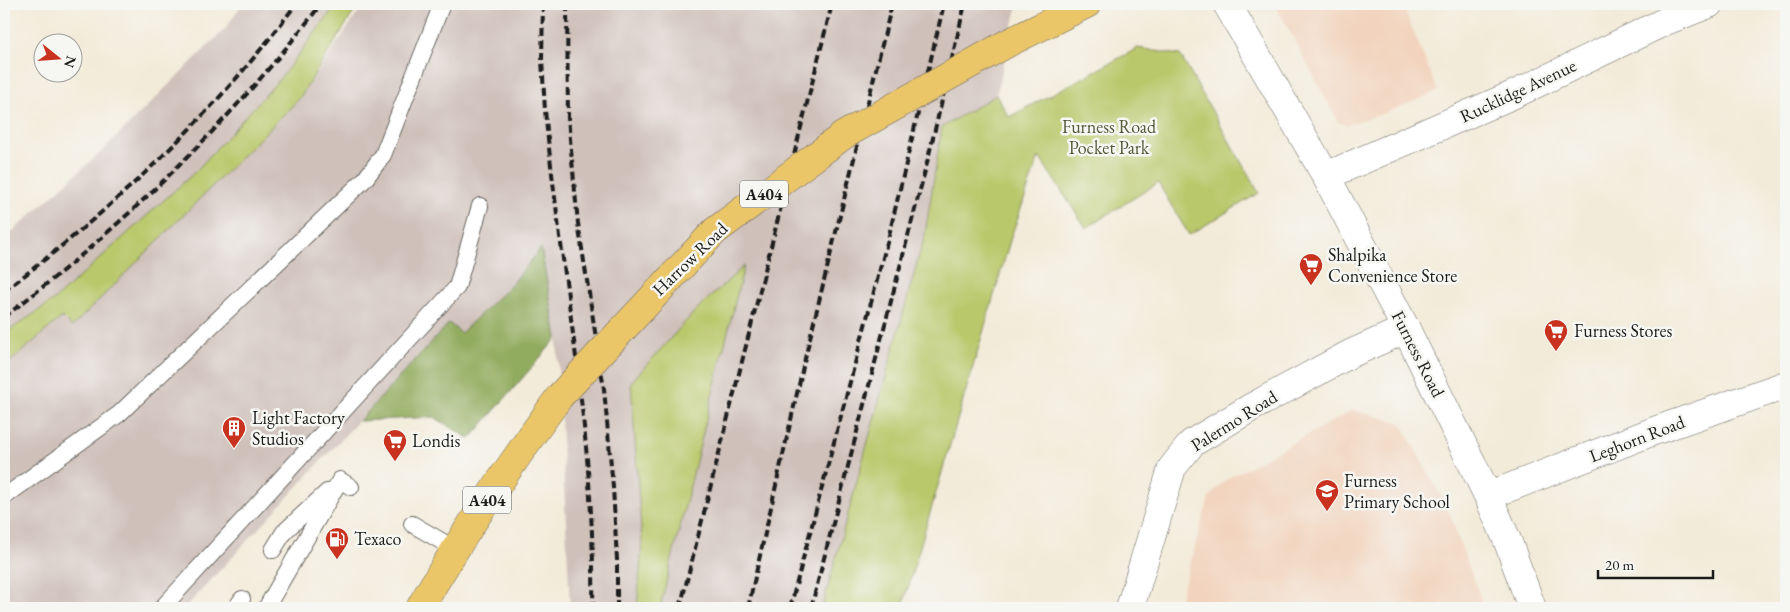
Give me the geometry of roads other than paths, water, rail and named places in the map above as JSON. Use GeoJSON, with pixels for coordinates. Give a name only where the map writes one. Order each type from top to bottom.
{"type":"FeatureCollection","features":[{"type":"Feature","properties":{"kind":"main road","name":"Harrow Road"},"geometry":{"type":"LineString","coordinates":[[420,608],[454,549],[502,475],[560,396],[714,231],[844,135],[1008,43],[1086,4]]}},
{"type":"Feature","properties":{"kind":"street","name":"Furness Road"},"geometry":{"type":"LineString","coordinates":[[1226,4],[1326,176],[1406,329],[1488,496],[1508,542],[1532,608]]}},
{"type":"Feature","properties":{"kind":"street","name":"Rucklidge Avenue"},"geometry":{"type":"LineString","coordinates":[[1326,176],[1517,93],[1666,21],[1709,4]]}},
{"type":"Feature","properties":{"kind":"street","name":"Palermo Road"},"geometry":{"type":"LineString","coordinates":[[1130,608],[1172,468],[1192,443],[1252,407],[1350,354],[1406,329]]}},
{"type":"Feature","properties":{"kind":"street","name":"Leghorn Road"},"geometry":{"type":"LineString","coordinates":[[1488,496],[1654,431],[1786,385]]}},
{"type":"Feature","properties":{"kind":"lane"},"geometry":{"type":"LineString","coordinates":[[4,497],[119,414],[365,179],[383,155],[389,142],[442,4]]}},
{"type":"Feature","properties":{"kind":"lane"},"geometry":{"type":"LineString","coordinates":[[162,608],[457,287],[480,206]]}},
{"type":"Feature","properties":{"kind":"lane"},"geometry":{"type":"LineString","coordinates":[[266,608],[346,484],[284,532],[273,550]]}},
{"type":"Feature","properties":{"kind":"lane"},"geometry":{"type":"LineString","coordinates":[[412,524],[454,549]]}},
{"type":"Feature","properties":{"kind":"railway"},"geometry":{"type":"LineString","coordinates":[[4,291],[45,260],[123,193],[197,122],[265,45],[296,4]]}},
{"type":"Feature","properties":{"kind":"railway"},"geometry":{"type":"LineString","coordinates":[[4,317],[91,247],[173,171],[250,90],[321,4]]}},
{"type":"Feature","properties":{"kind":"railway"},"geometry":{"type":"LineString","coordinates":[[543,4],[542,60],[545,110],[576,358],[589,483],[593,608]]}},
{"type":"Feature","properties":{"kind":"railway"},"geometry":{"type":"LineString","coordinates":[[567,4],[568,118],[578,223],[604,389],[613,487],[617,560],[617,608]]}},
{"type":"Feature","properties":{"kind":"railway"},"geometry":{"type":"LineString","coordinates":[[680,608],[832,4]]}},
{"type":"Feature","properties":{"kind":"railway"},"geometry":{"type":"LineString","coordinates":[[748,608],[806,354],[892,4]]}},
{"type":"Feature","properties":{"kind":"railway"},"geometry":{"type":"LineString","coordinates":[[790,608],[889,235],[944,4]]}},
{"type":"Feature","properties":{"kind":"railway"},"geometry":{"type":"LineString","coordinates":[[811,608],[926,167],[965,4]]}},
{"type":"Feature","properties":{"kind":"place","name":"Shalpika Convenience Store"},"geometry":{"type":"Point","coordinates":[1311,286]}},
{"type":"Feature","properties":{"kind":"place","name":"Furness Stores"},"geometry":{"type":"Point","coordinates":[1556,352]}},
{"type":"Feature","properties":{"kind":"place","name":"Light Factory Studios"},"geometry":{"type":"Point","coordinates":[234,449]}},
{"type":"Feature","properties":{"kind":"place","name":"Londis"},"geometry":{"type":"Point","coordinates":[395,462]}},
{"type":"Feature","properties":{"kind":"place","name":"Furness Primary School"},"geometry":{"type":"Point","coordinates":[1327,512]}},
{"type":"Feature","properties":{"kind":"place","name":"Texaco"},"geometry":{"type":"Point","coordinates":[337,560]}},
{"type":"Feature","properties":{"kind":"park label","name":"Furness Road Pocket Park"},"geometry":{"type":"Point","coordinates":[1109,137]}}]}
